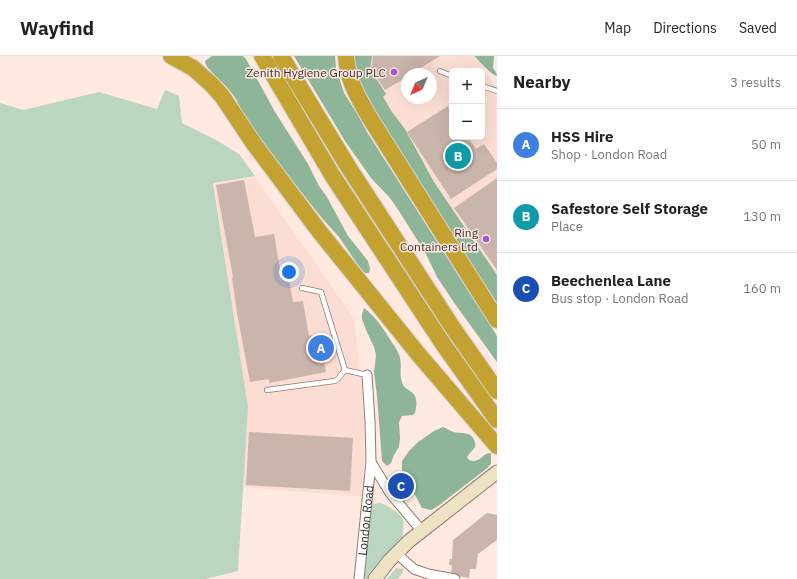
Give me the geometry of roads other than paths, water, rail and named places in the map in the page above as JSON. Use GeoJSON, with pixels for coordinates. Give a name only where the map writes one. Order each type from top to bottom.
{"type":"FeatureCollection","features":[{"type":"Feature","properties":{"kind":"highway"},"geometry":{"type":"LineString","coordinates":[[171,56],[193,68],[222,96],[254,144],[319,231],[419,355],[497,446]]}},
{"type":"Feature","properties":{"kind":"highway"},"geometry":{"type":"LineString","coordinates":[[262,56],[336,181],[443,344],[497,420]]}},
{"type":"Feature","properties":{"kind":"highway"},"geometry":{"type":"LineString","coordinates":[[281,56],[349,168],[453,328],[497,391]]}},
{"type":"Feature","properties":{"kind":"highway"},"geometry":{"type":"LineString","coordinates":[[346,56],[347,68],[352,83],[368,115],[497,320]]}},
{"type":"Feature","properties":{"kind":"main road"},"geometry":{"type":"LineString","coordinates":[[375,579],[396,553],[421,530],[493,475]]}},
{"type":"Feature","properties":{"kind":"street","name":"London Road"},"geometry":{"type":"LineString","coordinates":[[360,579],[371,462],[367,376]]}},
{"type":"Feature","properties":{"kind":"street","name":"London Road"},"geometry":{"type":"LineString","coordinates":[[371,462],[390,493],[421,530]]}},
{"type":"Feature","properties":{"kind":"street"},"geometry":{"type":"LineString","coordinates":[[396,553],[414,569],[428,574],[455,579]]}},
{"type":"Feature","properties":{"kind":"lane"},"geometry":{"type":"LineString","coordinates":[[440,71],[449,75]]}},
{"type":"Feature","properties":{"kind":"lane"},"geometry":{"type":"LineString","coordinates":[[485,87],[497,91]]}},
{"type":"Feature","properties":{"kind":"lane"},"geometry":{"type":"LineString","coordinates":[[302,288],[321,292],[345,370]]}},
{"type":"Feature","properties":{"kind":"lane"},"geometry":{"type":"LineString","coordinates":[[345,370],[367,376]]}},
{"type":"Feature","properties":{"kind":"lane"},"geometry":{"type":"LineString","coordinates":[[267,390],[338,380],[345,370]]}},
{"type":"Feature","properties":{"kind":"place","name":"Zenith Hygiene Group PLC"},"geometry":{"type":"Point","coordinates":[394,72]}},
{"type":"Feature","properties":{"kind":"place","name":"Safestore Self Storage"},"geometry":{"type":"Point","coordinates":[458,156]}},
{"type":"Feature","properties":{"kind":"place","name":"Ring Containers Ltd"},"geometry":{"type":"Point","coordinates":[486,239]}},
{"type":"Feature","properties":{"kind":"place","name":"HSS Hire"},"geometry":{"type":"Point","coordinates":[321,348]}},
{"type":"Feature","properties":{"kind":"place","name":"Beechenlea Lane"},"geometry":{"type":"Point","coordinates":[401,486]}}]}
